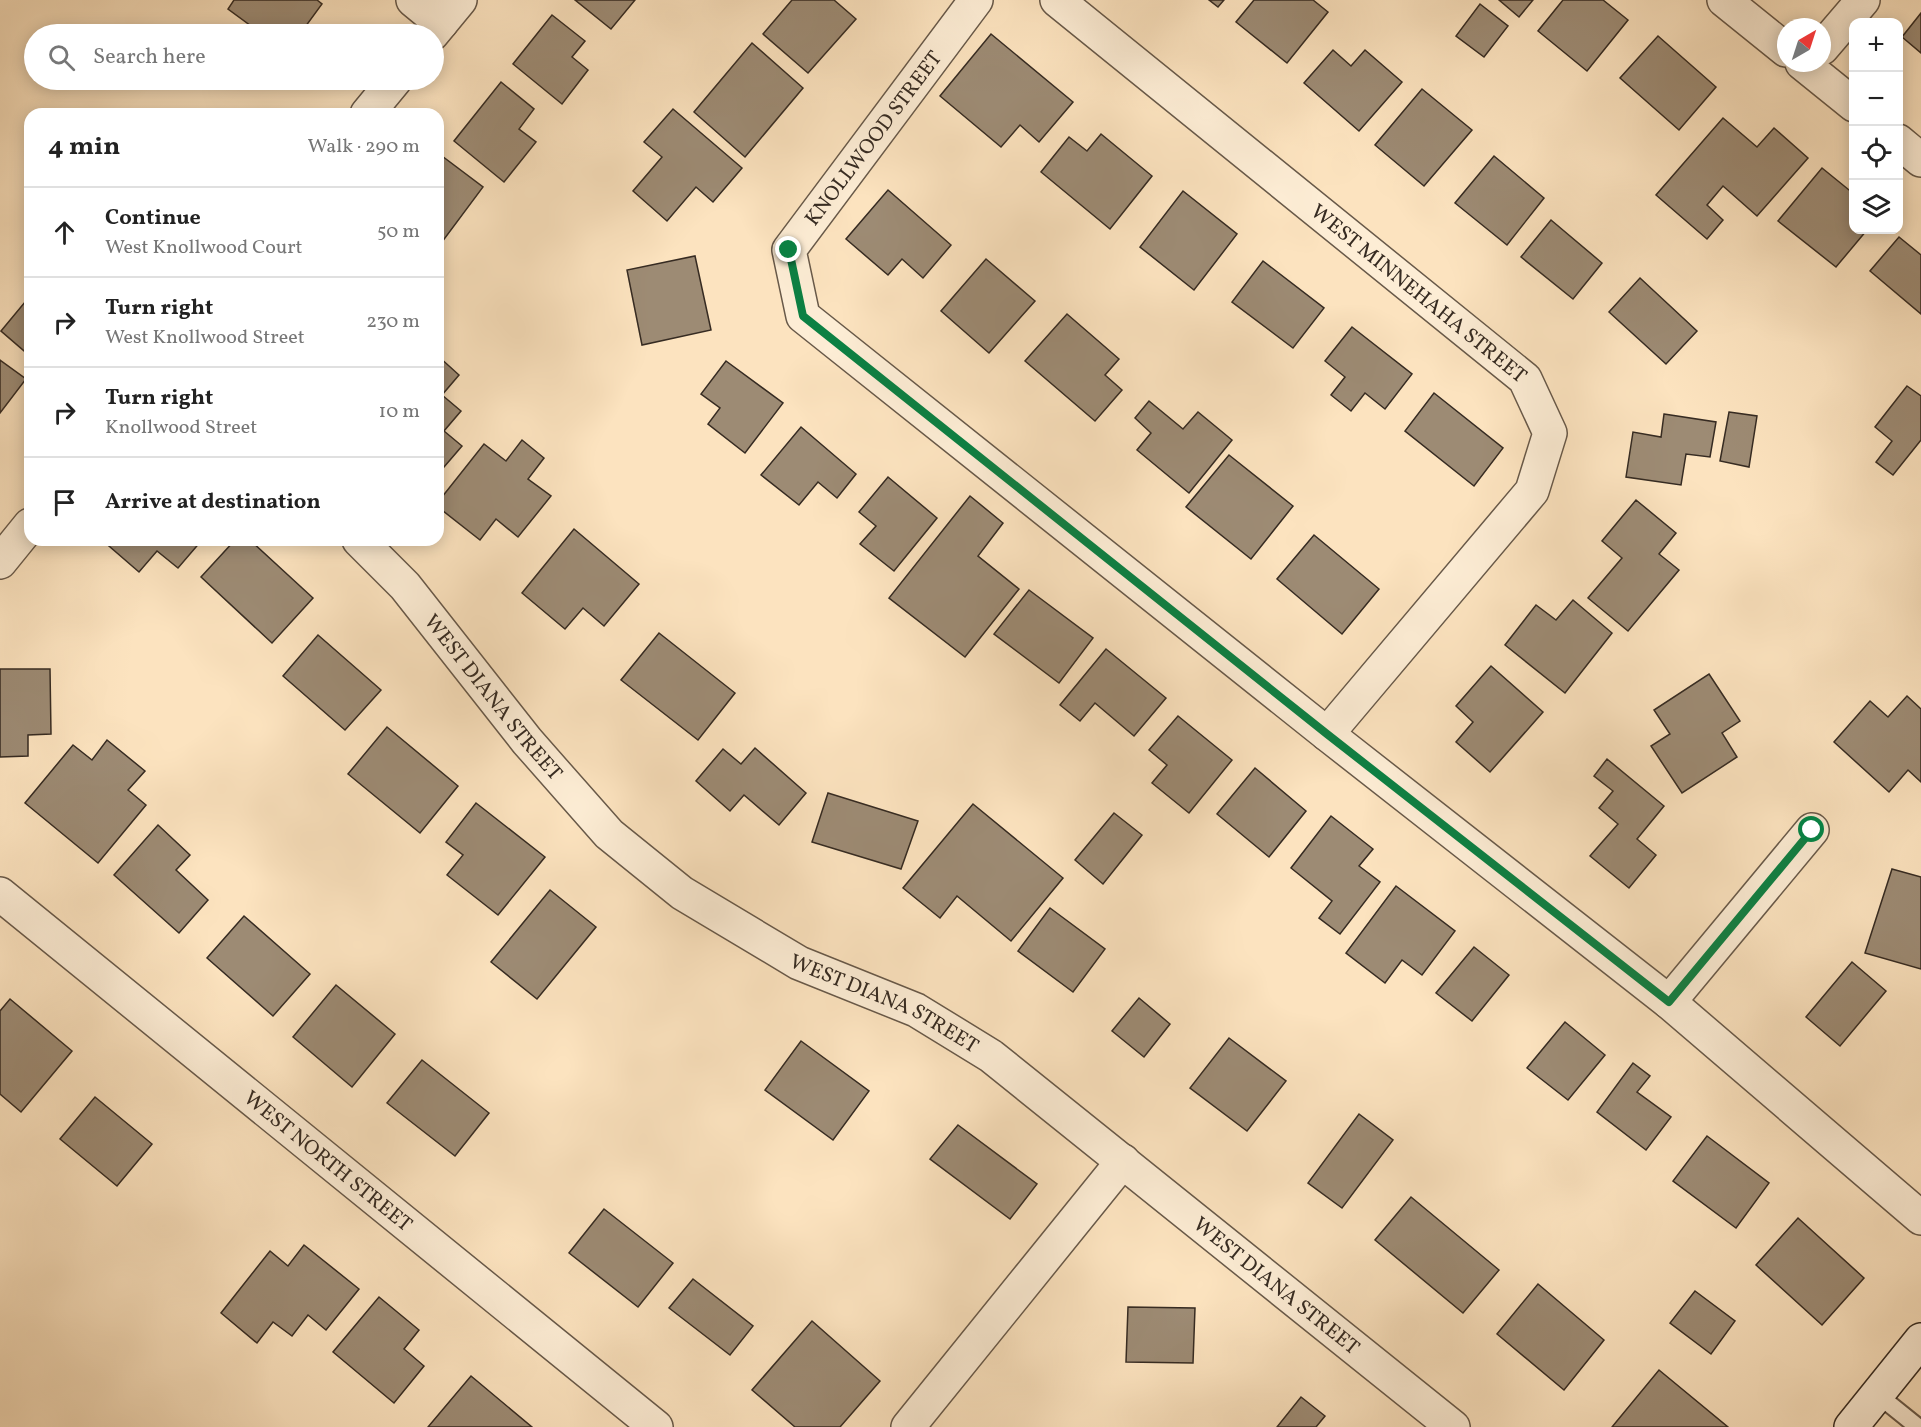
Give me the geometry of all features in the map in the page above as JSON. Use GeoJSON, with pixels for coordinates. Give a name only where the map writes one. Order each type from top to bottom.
{"type":"FeatureCollection","features":[{"type":"Feature","properties":{"kind":"street"},"geometry":{"type":"LineString","coordinates":[[413,0],[444,19]]}},
{"type":"Feature","properties":{"kind":"street","name":"KNOLLWOOD STREET"},"geometry":{"type":"LineString","coordinates":[[976,0],[789,250],[803,316],[1327,734]]}},
{"type":"Feature","properties":{"kind":"street","name":"WEST MINNEHAHA STREET"},"geometry":{"type":"LineString","coordinates":[[1058,0],[1525,380],[1550,433],[1532,491],[1327,734]]}},
{"type":"Feature","properties":{"kind":"street"},"geometry":{"type":"LineString","coordinates":[[1724,0],[1777,38]]}},
{"type":"Feature","properties":{"kind":"street"},"geometry":{"type":"LineString","coordinates":[[1831,32],[1863,0]]}},
{"type":"Feature","properties":{"kind":"street"},"geometry":{"type":"LineString","coordinates":[[1820,72],[1849,100]]}},
{"type":"Feature","properties":{"kind":"street"},"geometry":{"type":"LineString","coordinates":[[372,108],[387,90]]}},
{"type":"Feature","properties":{"kind":"street"},"geometry":{"type":"LineString","coordinates":[[1903,144],[1921,159]]}},
{"type":"Feature","properties":{"kind":"street"},"geometry":{"type":"LineString","coordinates":[[0,562],[24,532]]}},
{"type":"Feature","properties":{"kind":"street","name":"WEST DIANA STREET"},"geometry":{"type":"LineString","coordinates":[[365,546],[405,586],[527,741],[609,834],[627,849],[682,893],[799,963],[916,1010],[991,1056],[1453,1427]]}},
{"type":"Feature","properties":{"kind":"street"},"geometry":{"type":"LineString","coordinates":[[1327,734],[1669,1002],[1921,1218]]}},
{"type":"Feature","properties":{"kind":"street"},"geometry":{"type":"LineString","coordinates":[[1669,1002],[1812,830]]}},
{"type":"Feature","properties":{"kind":"street","name":"WEST NORTH STREET"},"geometry":{"type":"LineString","coordinates":[[0,894],[656,1427]]}},
{"type":"Feature","properties":{"kind":"street"},"geometry":{"type":"LineString","coordinates":[[908,1427],[1123,1161]]}},
{"type":"Feature","properties":{"kind":"street"},"geometry":{"type":"LineString","coordinates":[[1851,1427],[1921,1340]]}},
{"type":"Feature","properties":{"kind":"lane"},"geometry":{"type":"LineString","coordinates":[[1877,1394],[1918,1427]]}},
{"type":"Feature","properties":{"kind":"building"},"geometry":{"type":"Polygon","coordinates":[[[234,0],[317,0],[322,4],[307,24],[248,24],[228,9],[234,0]]]}},
{"type":"Feature","properties":{"kind":"building"},"geometry":{"type":"Polygon","coordinates":[[[575,0],[635,0],[611,29],[575,0]]]}},
{"type":"Feature","properties":{"kind":"building"},"geometry":{"type":"Polygon","coordinates":[[[792,0],[834,0],[856,19],[808,73],[763,34],[792,0]]]}},
{"type":"Feature","properties":{"kind":"building"},"geometry":{"type":"Polygon","coordinates":[[[1209,0],[1224,0],[1218,7],[1209,0]]]}},
{"type":"Feature","properties":{"kind":"building"},"geometry":{"type":"Polygon","coordinates":[[[1254,0],[1313,0],[1328,12],[1287,63],[1236,22],[1254,0]]]}},
{"type":"Feature","properties":{"kind":"building"},"geometry":{"type":"Polygon","coordinates":[[[1499,0],[1533,0],[1519,17],[1499,0]]]}},
{"type":"Feature","properties":{"kind":"building"},"geometry":{"type":"Polygon","coordinates":[[[1563,0],[1603,0],[1628,20],[1587,71],[1538,31],[1563,0]]]}},
{"type":"Feature","properties":{"kind":"building"},"geometry":{"type":"Polygon","coordinates":[[[1480,4],[1508,26],[1484,57],[1456,36],[1480,4]]]}},
{"type":"Feature","properties":{"kind":"building"},"geometry":{"type":"Polygon","coordinates":[[[1921,13],[1921,53],[1903,36],[1921,13]]]}},
{"type":"Feature","properties":{"kind":"building"},"geometry":{"type":"Polygon","coordinates":[[[552,15],[585,41],[572,57],[588,70],[562,104],[513,64],[552,15]]]}},
{"type":"Feature","properties":{"kind":"building"},"geometry":{"type":"Polygon","coordinates":[[[991,34],[1073,102],[1039,142],[1020,125],[1001,147],[940,96],[991,34]]]}},
{"type":"Feature","properties":{"kind":"building"},"geometry":{"type":"Polygon","coordinates":[[[1658,36],[1716,87],[1679,130],[1620,78],[1658,36]]]}},
{"type":"Feature","properties":{"kind":"building"},"geometry":{"type":"Polygon","coordinates":[[[752,43],[803,88],[745,157],[694,112],[752,43]]]}},
{"type":"Feature","properties":{"kind":"building"},"geometry":{"type":"Polygon","coordinates":[[[1333,50],[1351,66],[1365,50],[1402,82],[1359,131],[1304,83],[1333,50]]]}},
{"type":"Feature","properties":{"kind":"building"},"geometry":{"type":"Polygon","coordinates":[[[501,82],[534,109],[519,129],[536,142],[504,182],[454,141],[501,82]]]}},
{"type":"Feature","properties":{"kind":"building"},"geometry":{"type":"Polygon","coordinates":[[[1422,89],[1472,130],[1424,186],[1375,145],[1422,89]]]}},
{"type":"Feature","properties":{"kind":"building"},"geometry":{"type":"Polygon","coordinates":[[[673,109],[742,168],[713,202],[696,187],[667,221],[633,191],[662,157],[644,142],[673,109]]]}},
{"type":"Feature","properties":{"kind":"building"},"geometry":{"type":"Polygon","coordinates":[[[1723,118],[1757,147],[1774,128],[1808,158],[1757,216],[1723,186],[1707,205],[1723,220],[1707,239],[1656,195],[1723,118]]]}},
{"type":"Feature","properties":{"kind":"building"},"geometry":{"type":"Polygon","coordinates":[[[1101,134],[1152,176],[1110,229],[1041,172],[1069,137],[1087,151],[1101,134]]]}},
{"type":"Feature","properties":{"kind":"building"},"geometry":{"type":"Polygon","coordinates":[[[1494,156],[1544,198],[1507,245],[1455,203],[1494,156]]]}},
{"type":"Feature","properties":{"kind":"building"},"geometry":{"type":"Polygon","coordinates":[[[444,158],[483,187],[444,239],[444,158]]]}},
{"type":"Feature","properties":{"kind":"building"},"geometry":{"type":"Polygon","coordinates":[[[1822,168],[1849,190],[1849,234],[1864,234],[1836,267],[1778,221],[1822,168]]]}},
{"type":"Feature","properties":{"kind":"building"},"geometry":{"type":"Polygon","coordinates":[[[888,190],[951,245],[923,278],[902,259],[888,275],[846,239],[888,190]]]}},
{"type":"Feature","properties":{"kind":"building"},"geometry":{"type":"Polygon","coordinates":[[[1183,191],[1237,234],[1194,290],[1140,247],[1183,191]]]}},
{"type":"Feature","properties":{"kind":"building"},"geometry":{"type":"Polygon","coordinates":[[[1551,220],[1602,263],[1573,299],[1521,257],[1551,220]]]}},
{"type":"Feature","properties":{"kind":"building"},"geometry":{"type":"Polygon","coordinates":[[[1899,237],[1921,255],[1921,314],[1870,271],[1899,237]]]}},
{"type":"Feature","properties":{"kind":"building"},"geometry":{"type":"Polygon","coordinates":[[[695,256],[711,330],[642,345],[627,270],[695,256]]]}},
{"type":"Feature","properties":{"kind":"building"},"geometry":{"type":"Polygon","coordinates":[[[986,259],[1035,301],[989,353],[941,311],[986,259]]]}},
{"type":"Feature","properties":{"kind":"building"},"geometry":{"type":"Polygon","coordinates":[[[1263,261],[1324,308],[1293,348],[1232,302],[1263,261]]]}},
{"type":"Feature","properties":{"kind":"building"},"geometry":{"type":"Polygon","coordinates":[[[1640,278],[1697,331],[1666,364],[1609,312],[1640,278]]]}},
{"type":"Feature","properties":{"kind":"building"},"geometry":{"type":"Polygon","coordinates":[[[24,303],[24,351],[1,331],[24,303]]]}},
{"type":"Feature","properties":{"kind":"building"},"geometry":{"type":"Polygon","coordinates":[[[1067,314],[1119,359],[1105,375],[1122,390],[1095,421],[1025,361],[1067,314]]]}},
{"type":"Feature","properties":{"kind":"building"},"geometry":{"type":"Polygon","coordinates":[[[1352,327],[1412,374],[1385,409],[1365,393],[1351,411],[1331,395],[1345,377],[1325,361],[1352,327]]]}},
{"type":"Feature","properties":{"kind":"building"},"geometry":{"type":"Polygon","coordinates":[[[0,360],[24,378],[24,382],[0,413],[0,360]]]}},
{"type":"Feature","properties":{"kind":"building"},"geometry":{"type":"Polygon","coordinates":[[[444,361],[459,375],[444,393],[444,361]]]}},
{"type":"Feature","properties":{"kind":"building"},"geometry":{"type":"Polygon","coordinates":[[[726,361],[783,403],[745,453],[708,424],[720,408],[701,394],[726,361]]]}},
{"type":"Feature","properties":{"kind":"building"},"geometry":{"type":"Polygon","coordinates":[[[1907,386],[1921,396],[1921,440],[1893,475],[1876,462],[1892,441],[1875,427],[1907,386]]]}},
{"type":"Feature","properties":{"kind":"building"},"geometry":{"type":"Polygon","coordinates":[[[1434,393],[1503,448],[1474,486],[1405,431],[1434,393]]]}},
{"type":"Feature","properties":{"kind":"building"},"geometry":{"type":"Polygon","coordinates":[[[444,397],[461,411],[444,431],[444,397]]]}},
{"type":"Feature","properties":{"kind":"building"},"geometry":{"type":"Polygon","coordinates":[[[1149,401],[1183,429],[1198,412],[1232,440],[1189,493],[1137,450],[1151,433],[1135,418],[1149,401]]]}},
{"type":"Feature","properties":{"kind":"building"},"geometry":{"type":"Polygon","coordinates":[[[1729,412],[1757,416],[1749,467],[1720,461],[1729,412]]]}},
{"type":"Feature","properties":{"kind":"building"},"geometry":{"type":"Polygon","coordinates":[[[1664,414],[1716,422],[1710,457],[1686,454],[1681,485],[1626,477],[1633,432],[1661,437],[1664,414]]]}},
{"type":"Feature","properties":{"kind":"building"},"geometry":{"type":"Polygon","coordinates":[[[801,427],[856,474],[837,498],[818,482],[799,505],[761,475],[801,427]]]}},
{"type":"Feature","properties":{"kind":"building"},"geometry":{"type":"Polygon","coordinates":[[[444,431],[462,446],[444,467],[444,431]]]}},
{"type":"Feature","properties":{"kind":"building"},"geometry":{"type":"Polygon","coordinates":[[[522,440],[544,458],[528,479],[551,496],[518,537],[496,519],[480,540],[444,512],[444,494],[484,444],[506,461],[522,440]]]}},
{"type":"Feature","properties":{"kind":"building"},"geometry":{"type":"Polygon","coordinates":[[[1229,455],[1293,506],[1251,559],[1186,507],[1229,455]]]}},
{"type":"Feature","properties":{"kind":"building"},"geometry":{"type":"Polygon","coordinates":[[[888,477],[937,518],[894,571],[860,544],[876,526],[859,512],[888,477]]]}},
{"type":"Feature","properties":{"kind":"building"},"geometry":{"type":"Polygon","coordinates":[[[970,496],[1003,523],[978,556],[1019,589],[965,657],[889,598],[970,496]]]}},
{"type":"Feature","properties":{"kind":"building"},"geometry":{"type":"Polygon","coordinates":[[[1636,500],[1676,533],[1659,554],[1679,570],[1628,631],[1588,598],[1622,558],[1602,541],[1636,500]]]}},
{"type":"Feature","properties":{"kind":"building"},"geometry":{"type":"Polygon","coordinates":[[[574,529],[639,584],[604,626],[583,608],[565,629],[522,593],[574,529]]]}},
{"type":"Feature","properties":{"kind":"building"},"geometry":{"type":"Polygon","coordinates":[[[1314,535],[1379,589],[1342,634],[1277,579],[1314,535]]]}},
{"type":"Feature","properties":{"kind":"building"},"geometry":{"type":"Polygon","coordinates":[[[109,546],[197,546],[178,568],[157,551],[139,572],[109,546]]]}},
{"type":"Feature","properties":{"kind":"building"},"geometry":{"type":"Polygon","coordinates":[[[229,546],[257,546],[313,598],[272,643],[201,577],[229,546]]]}},
{"type":"Feature","properties":{"kind":"building"},"geometry":{"type":"Polygon","coordinates":[[[1029,590],[1093,638],[1059,683],[994,634],[1029,590]]]}},
{"type":"Feature","properties":{"kind":"building"},"geometry":{"type":"Polygon","coordinates":[[[1573,600],[1612,633],[1565,693],[1505,645],[1536,605],[1556,620],[1573,600]]]}},
{"type":"Feature","properties":{"kind":"building"},"geometry":{"type":"Polygon","coordinates":[[[659,633],[735,693],[698,740],[621,680],[659,633]]]}},
{"type":"Feature","properties":{"kind":"building"},"geometry":{"type":"Polygon","coordinates":[[[318,635],[381,690],[345,730],[283,676],[318,635]]]}},
{"type":"Feature","properties":{"kind":"building"},"geometry":{"type":"Polygon","coordinates":[[[1106,649],[1166,698],[1134,736],[1095,703],[1080,721],[1060,705],[1106,649]]]}},
{"type":"Feature","properties":{"kind":"building"},"geometry":{"type":"Polygon","coordinates":[[[1491,666],[1543,712],[1490,772],[1456,742],[1473,722],[1456,706],[1491,666]]]}},
{"type":"Feature","properties":{"kind":"building"},"geometry":{"type":"Polygon","coordinates":[[[0,669],[50,669],[51,734],[28,735],[28,756],[0,757],[0,669]]]}},
{"type":"Feature","properties":{"kind":"building"},"geometry":{"type":"Polygon","coordinates":[[[1709,674],[1740,721],[1722,733],[1737,757],[1682,793],[1651,746],[1670,734],[1654,710],[1709,674]]]}},
{"type":"Feature","properties":{"kind":"building"},"geometry":{"type":"Polygon","coordinates":[[[1907,696],[1921,709],[1921,782],[1908,770],[1889,792],[1834,742],[1870,701],[1888,717],[1907,696]]]}},
{"type":"Feature","properties":{"kind":"building"},"geometry":{"type":"Polygon","coordinates":[[[1178,716],[1232,760],[1189,813],[1152,783],[1167,765],[1149,750],[1178,716]]]}},
{"type":"Feature","properties":{"kind":"building"},"geometry":{"type":"Polygon","coordinates":[[[387,727],[458,786],[420,833],[348,774],[387,727]]]}},
{"type":"Feature","properties":{"kind":"building"},"geometry":{"type":"Polygon","coordinates":[[[107,740],[145,771],[128,790],[146,805],[98,863],[25,803],[73,745],[92,760],[107,740]]]}},
{"type":"Feature","properties":{"kind":"building"},"geometry":{"type":"Polygon","coordinates":[[[755,748],[806,793],[779,825],[744,795],[730,811],[696,781],[723,749],[741,764],[755,748]]]}},
{"type":"Feature","properties":{"kind":"building"},"geometry":{"type":"Polygon","coordinates":[[[1607,759],[1664,806],[1637,839],[1656,855],[1629,888],[1590,856],[1618,824],[1599,808],[1613,791],[1594,776],[1607,759]]]}},
{"type":"Feature","properties":{"kind":"building"},"geometry":{"type":"Polygon","coordinates":[[[1255,768],[1306,811],[1269,857],[1217,814],[1255,768]]]}},
{"type":"Feature","properties":{"kind":"building"},"geometry":{"type":"Polygon","coordinates":[[[828,793],[918,821],[901,869],[812,842],[828,793]]]}},
{"type":"Feature","properties":{"kind":"building"},"geometry":{"type":"Polygon","coordinates":[[[476,803],[545,857],[498,915],[447,875],[463,855],[446,842],[476,803]]]}},
{"type":"Feature","properties":{"kind":"building"},"geometry":{"type":"Polygon","coordinates":[[[973,804],[1063,878],[1011,941],[957,896],[940,918],[903,888],[973,804]]]}},
{"type":"Feature","properties":{"kind":"building"},"geometry":{"type":"Polygon","coordinates":[[[1114,813],[1142,835],[1103,884],[1075,860],[1114,813]]]}},
{"type":"Feature","properties":{"kind":"building"},"geometry":{"type":"Polygon","coordinates":[[[1331,816],[1373,849],[1359,866],[1380,882],[1340,934],[1319,918],[1332,901],[1291,868],[1331,816]]]}},
{"type":"Feature","properties":{"kind":"building"},"geometry":{"type":"Polygon","coordinates":[[[158,825],[190,855],[176,870],[208,900],[179,933],[114,875],[158,825]]]}},
{"type":"Feature","properties":{"kind":"building"},"geometry":{"type":"Polygon","coordinates":[[[1892,869],[1921,877],[1921,969],[1865,953],[1892,869]]]}},
{"type":"Feature","properties":{"kind":"building"},"geometry":{"type":"Polygon","coordinates":[[[1396,886],[1455,931],[1422,975],[1402,960],[1385,983],[1346,953],[1396,886]]]}},
{"type":"Feature","properties":{"kind":"building"},"geometry":{"type":"Polygon","coordinates":[[[550,890],[596,927],[537,999],[491,962],[550,890]]]}},
{"type":"Feature","properties":{"kind":"building"},"geometry":{"type":"Polygon","coordinates":[[[1050,908],[1105,949],[1073,992],[1018,951],[1050,908]]]}},
{"type":"Feature","properties":{"kind":"building"},"geometry":{"type":"Polygon","coordinates":[[[244,916],[310,974],[273,1016],[207,958],[244,916]]]}},
{"type":"Feature","properties":{"kind":"building"},"geometry":{"type":"Polygon","coordinates":[[[1474,947],[1509,975],[1472,1021],[1436,993],[1474,947]]]}},
{"type":"Feature","properties":{"kind":"building"},"geometry":{"type":"Polygon","coordinates":[[[1852,962],[1886,991],[1840,1046],[1806,1017],[1852,962]]]}},
{"type":"Feature","properties":{"kind":"building"},"geometry":{"type":"Polygon","coordinates":[[[336,985],[395,1034],[352,1087],[293,1037],[336,985]]]}},
{"type":"Feature","properties":{"kind":"building"},"geometry":{"type":"Polygon","coordinates":[[[1139,998],[1170,1024],[1144,1057],[1112,1031],[1139,998]]]}},
{"type":"Feature","properties":{"kind":"building"},"geometry":{"type":"Polygon","coordinates":[[[10,999],[72,1051],[21,1112],[0,1094],[0,1011],[10,999]]]}},
{"type":"Feature","properties":{"kind":"building"},"geometry":{"type":"Polygon","coordinates":[[[1565,1022],[1605,1055],[1568,1100],[1527,1068],[1565,1022]]]}},
{"type":"Feature","properties":{"kind":"building"},"geometry":{"type":"Polygon","coordinates":[[[1229,1038],[1286,1081],[1247,1131],[1190,1088],[1229,1038]]]}},
{"type":"Feature","properties":{"kind":"building"},"geometry":{"type":"Polygon","coordinates":[[[801,1041],[869,1091],[833,1140],[765,1090],[801,1041]]]}},
{"type":"Feature","properties":{"kind":"building"},"geometry":{"type":"Polygon","coordinates":[[[422,1060],[489,1113],[455,1156],[387,1103],[422,1060]]]}},
{"type":"Feature","properties":{"kind":"building"},"geometry":{"type":"Polygon","coordinates":[[[1633,1063],[1650,1076],[1637,1092],[1671,1117],[1646,1150],[1597,1112],[1633,1063]]]}},
{"type":"Feature","properties":{"kind":"building"},"geometry":{"type":"Polygon","coordinates":[[[95,1097],[152,1144],[117,1186],[60,1139],[95,1097]]]}},
{"type":"Feature","properties":{"kind":"building"},"geometry":{"type":"Polygon","coordinates":[[[1359,1114],[1393,1140],[1342,1208],[1308,1183],[1359,1114]]]}},
{"type":"Feature","properties":{"kind":"building"},"geometry":{"type":"Polygon","coordinates":[[[958,1125],[1037,1184],[1010,1219],[930,1159],[958,1125]]]}},
{"type":"Feature","properties":{"kind":"building"},"geometry":{"type":"Polygon","coordinates":[[[1707,1136],[1769,1183],[1736,1228],[1673,1181],[1707,1136]]]}},
{"type":"Feature","properties":{"kind":"building"},"geometry":{"type":"Polygon","coordinates":[[[1411,1197],[1499,1270],[1463,1313],[1375,1240],[1411,1197]]]}},
{"type":"Feature","properties":{"kind":"building"},"geometry":{"type":"Polygon","coordinates":[[[604,1209],[673,1263],[638,1307],[569,1253],[604,1209]]]}},
{"type":"Feature","properties":{"kind":"building"},"geometry":{"type":"Polygon","coordinates":[[[1798,1218],[1864,1278],[1822,1325],[1756,1265],[1798,1218]]]}},
{"type":"Feature","properties":{"kind":"building"},"geometry":{"type":"Polygon","coordinates":[[[304,1245],[359,1289],[326,1330],[308,1315],[292,1336],[273,1322],[257,1343],[221,1313],[270,1251],[288,1266],[304,1245]]]}},
{"type":"Feature","properties":{"kind":"building"},"geometry":{"type":"Polygon","coordinates":[[[693,1279],[753,1326],[730,1355],[669,1308],[693,1279]]]}},
{"type":"Feature","properties":{"kind":"building"},"geometry":{"type":"Polygon","coordinates":[[[1538,1284],[1604,1340],[1564,1390],[1497,1334],[1538,1284]]]}},
{"type":"Feature","properties":{"kind":"building"},"geometry":{"type":"Polygon","coordinates":[[[1695,1291],[1735,1321],[1711,1354],[1670,1323],[1695,1291]]]}},
{"type":"Feature","properties":{"kind":"building"},"geometry":{"type":"Polygon","coordinates":[[[379,1297],[419,1330],[404,1349],[424,1366],[394,1403],[333,1352],[379,1297]]]}},
{"type":"Feature","properties":{"kind":"building"},"geometry":{"type":"Polygon","coordinates":[[[1128,1307],[1195,1308],[1193,1363],[1126,1362],[1128,1307]]]}},
{"type":"Feature","properties":{"kind":"building"},"geometry":{"type":"Polygon","coordinates":[[[812,1321],[880,1381],[840,1427],[795,1427],[752,1390],[812,1321]]]}},
{"type":"Feature","properties":{"kind":"building"},"geometry":{"type":"Polygon","coordinates":[[[1659,1370],[1728,1427],[1612,1427],[1659,1370]]]}},
{"type":"Feature","properties":{"kind":"building"},"geometry":{"type":"Polygon","coordinates":[[[471,1376],[532,1427],[428,1427],[471,1376]]]}},
{"type":"Feature","properties":{"kind":"building"},"geometry":{"type":"Polygon","coordinates":[[[1301,1397],[1325,1416],[1316,1427],[1277,1427],[1301,1397]]]}},
{"type":"Feature","properties":{"kind":"route"},"geometry":{"type":"LineString","coordinates":[[789,250],[803,316],[1327,734],[1669,1002],[1812,830]]}}]}
